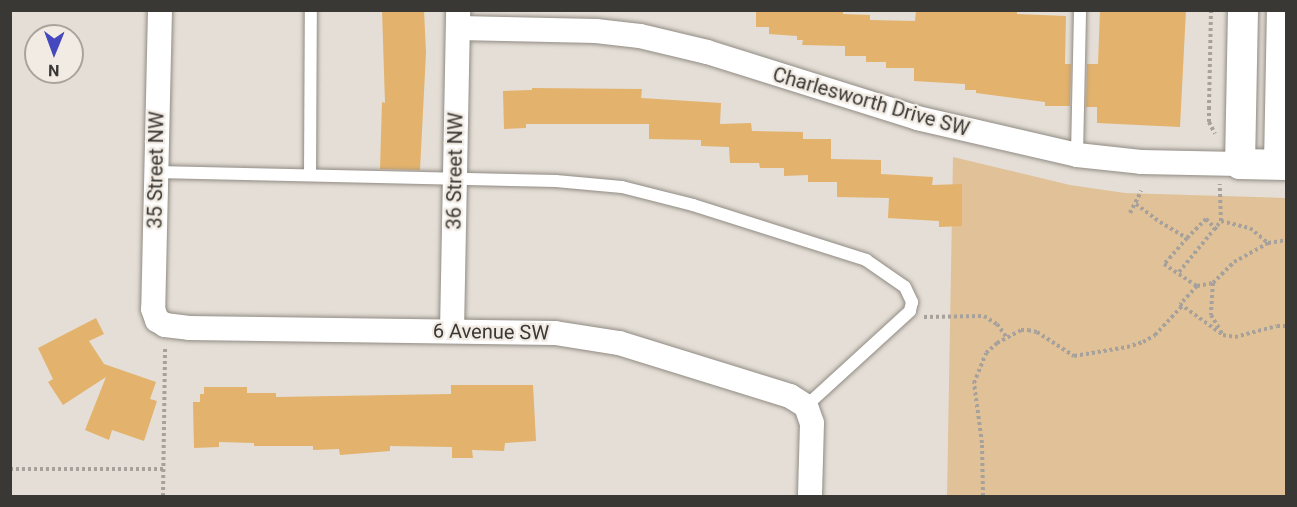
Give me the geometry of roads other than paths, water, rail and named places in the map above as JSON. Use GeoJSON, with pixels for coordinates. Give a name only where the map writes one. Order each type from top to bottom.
{"type":"FeatureCollection","features":[{"type":"Feature","properties":{"kind":"street","name":"35 Street NW"},"geometry":{"type":"LineString","coordinates":[[160,10],[153,309],[157,320],[165,325]]}},
{"type":"Feature","properties":{"kind":"street"},"geometry":{"type":"LineString","coordinates":[[1230,170],[1243,10]]}},
{"type":"Feature","properties":{"kind":"street"},"geometry":{"type":"LineString","coordinates":[[1282,10],[1283,164]]}},
{"type":"Feature","properties":{"kind":"street","name":"Charlesworth Drive SW"},"geometry":{"type":"LineString","coordinates":[[458,19],[596,31],[663,41],[917,118],[1077,155],[1230,170],[1283,164]]}},
{"type":"Feature","properties":{"kind":"street","name":"36 Street NW"},"geometry":{"type":"LineString","coordinates":[[452,331],[458,19]]}},
{"type":"Feature","properties":{"kind":"street","name":"6 Avenue SW"},"geometry":{"type":"LineString","coordinates":[[165,325],[189,328],[555,333],[601,339],[790,396],[806,406]]}},
{"type":"Feature","properties":{"kind":"street"},"geometry":{"type":"LineString","coordinates":[[806,406],[812,423],[810,496]]}},
{"type":"Feature","properties":{"kind":"lane"},"geometry":{"type":"LineString","coordinates":[[310,174],[311,10]]}},
{"type":"Feature","properties":{"kind":"lane"},"geometry":{"type":"LineString","coordinates":[[1077,155],[1080,10]]}},
{"type":"Feature","properties":{"kind":"lane"},"geometry":{"type":"LineString","coordinates":[[156,172],[556,181],[622,187],[693,205],[832,247],[866,260],[891,275],[910,293],[912,302],[910,311],[806,406]]}}]}
